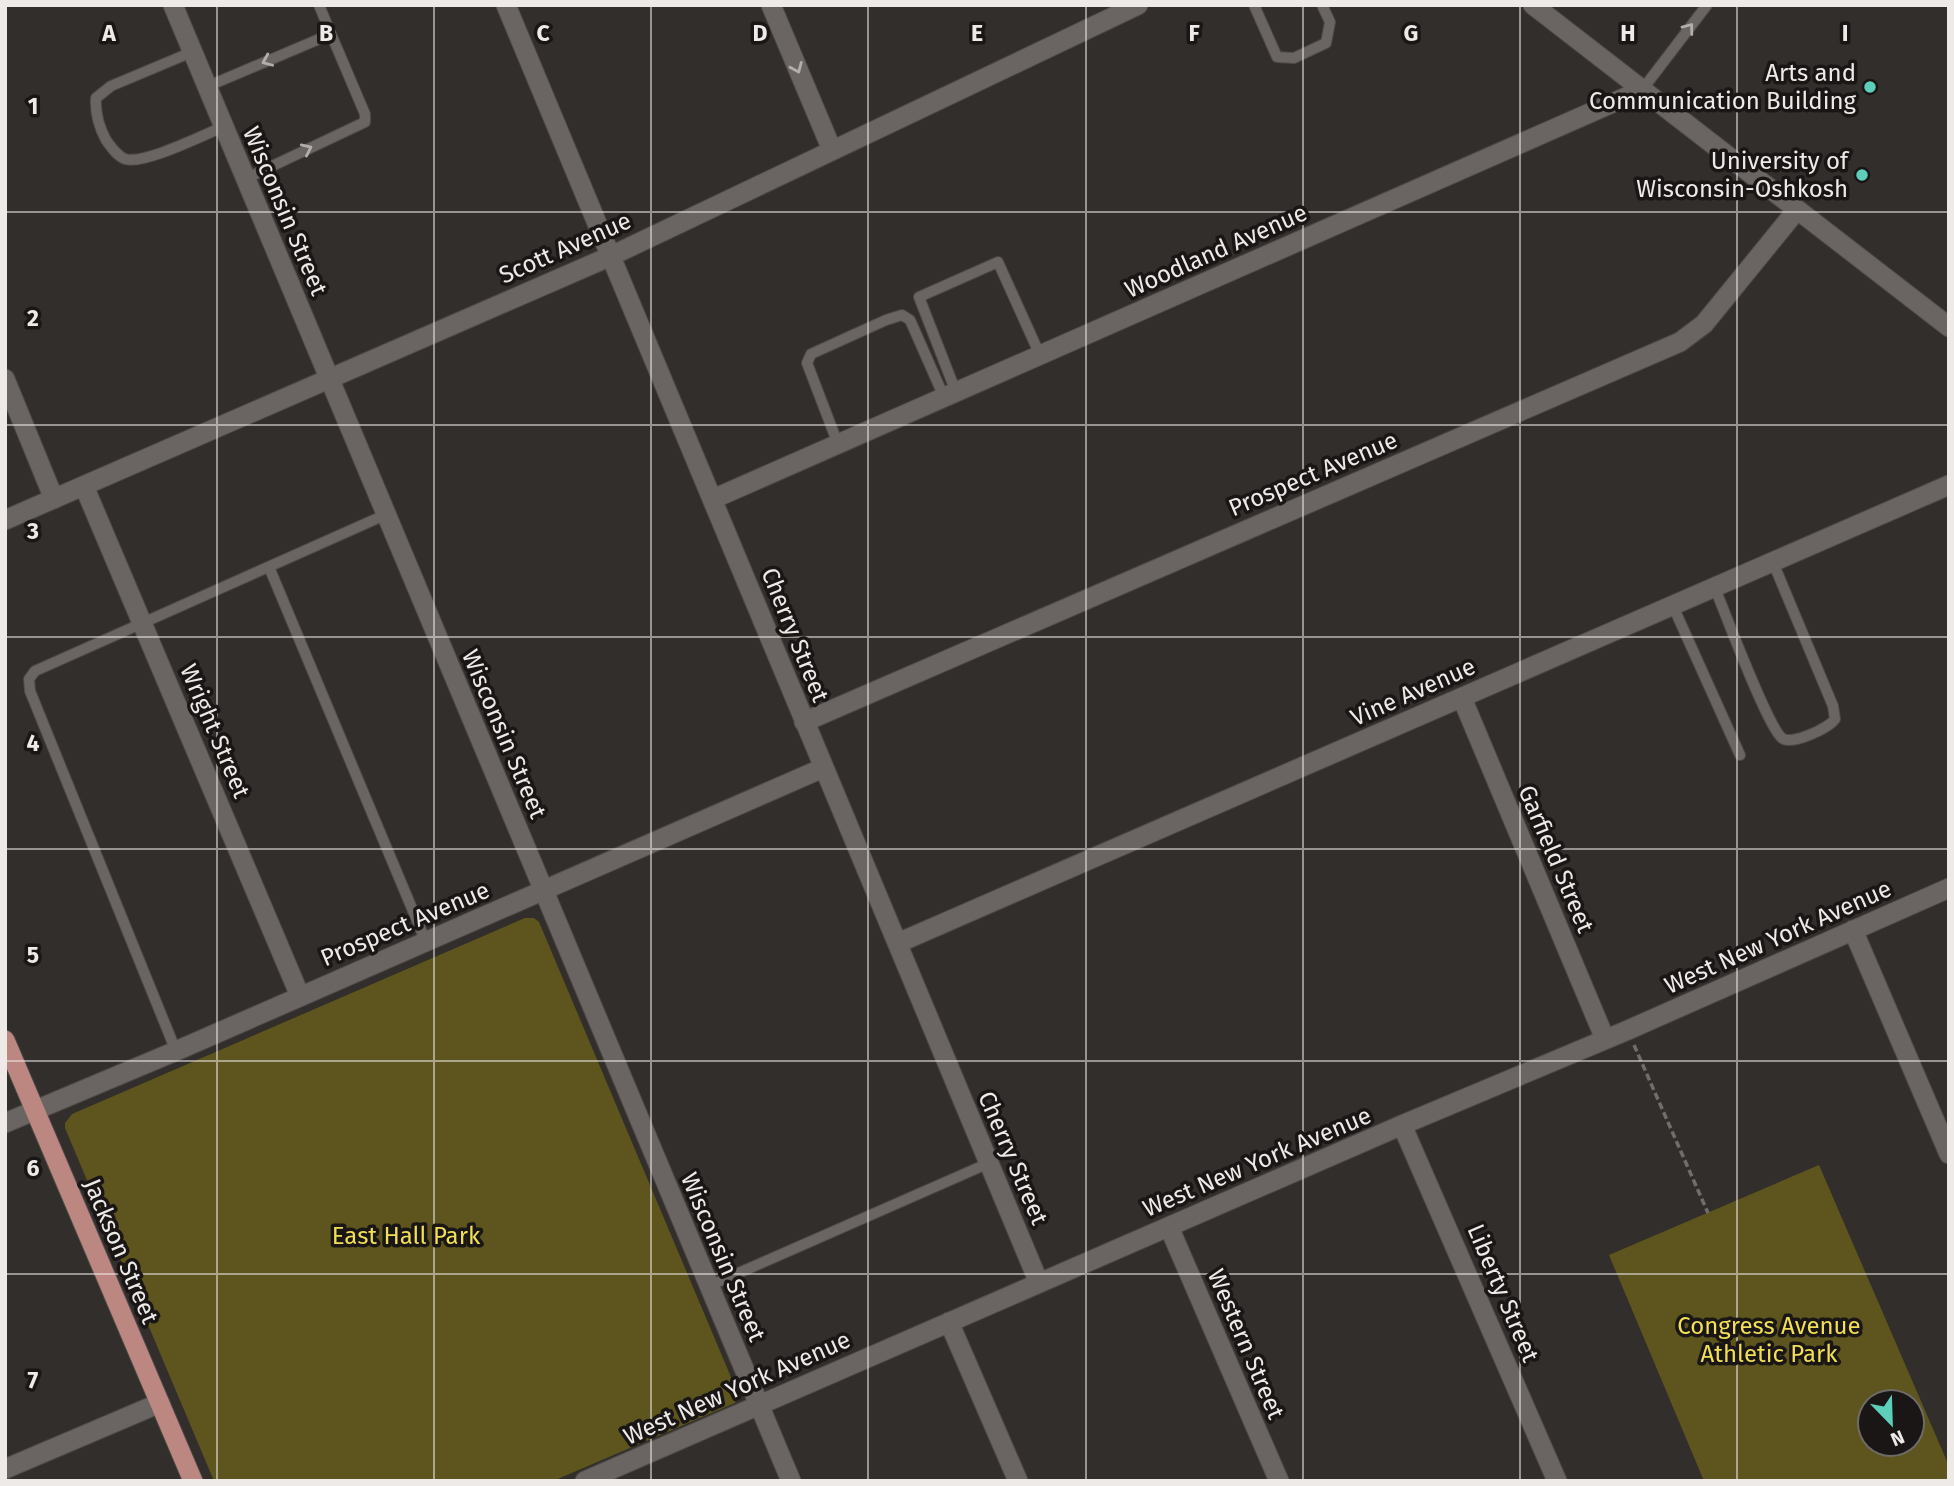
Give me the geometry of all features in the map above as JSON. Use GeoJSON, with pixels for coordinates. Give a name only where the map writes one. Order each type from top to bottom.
{"type":"FeatureCollection","features":[{"type":"Feature","properties":{"kind":"main road","name":"Jackson Street"},"geometry":{"type":"LineString","coordinates":[[5,1040],[193,1481]]}},
{"type":"Feature","properties":{"kind":"street","name":"Wisconsin Street"},"geometry":{"type":"LineString","coordinates":[[173,5],[791,1481]]}},
{"type":"Feature","properties":{"kind":"street","name":"Cherry Street"},"geometry":{"type":"LineString","coordinates":[[506,5],[1039,1283]]}},
{"type":"Feature","properties":{"kind":"street"},"geometry":{"type":"LineString","coordinates":[[771,5],[832,150]]}},
{"type":"Feature","properties":{"kind":"street","name":"Scott Avenue"},"geometry":{"type":"LineString","coordinates":[[5,520],[611,256],[1138,5]]}},
{"type":"Feature","properties":{"kind":"street"},"geometry":{"type":"LineString","coordinates":[[1533,5],[1949,327]]}},
{"type":"Feature","properties":{"kind":"street","name":"Woodland Avenue"},"geometry":{"type":"LineString","coordinates":[[713,499],[1642,90]]}},
{"type":"Feature","properties":{"kind":"street","name":"Prospect Avenue"},"geometry":{"type":"LineString","coordinates":[[804,722],[1680,342],[1704,324],[1796,211]]}},
{"type":"Feature","properties":{"kind":"street"},"geometry":{"type":"LineString","coordinates":[[5,379],[54,499]]}},
{"type":"Feature","properties":{"kind":"street","name":"Vine Avenue"},"geometry":{"type":"LineString","coordinates":[[898,943],[1949,485]]}},
{"type":"Feature","properties":{"kind":"street","name":"Wright Street"},"geometry":{"type":"LineString","coordinates":[[84,486],[300,996]]}},
{"type":"Feature","properties":{"kind":"street","name":"Garfield Street"},"geometry":{"type":"LineString","coordinates":[[1462,698],[1605,1040]]}},
{"type":"Feature","properties":{"kind":"street","name":"Prospect Avenue"},"geometry":{"type":"LineString","coordinates":[[5,1123],[544,892],[824,768]]}},
{"type":"Feature","properties":{"kind":"street","name":"West New York Avenue"},"geometry":{"type":"LineString","coordinates":[[585,1481],[1402,1125],[1605,1040],[1949,888]]}},
{"type":"Feature","properties":{"kind":"street"},"geometry":{"type":"LineString","coordinates":[[1853,930],[1949,1154]]}},
{"type":"Feature","properties":{"kind":"street","name":"Liberty Street"},"geometry":{"type":"LineString","coordinates":[[1402,1125],[1557,1481]]}},
{"type":"Feature","properties":{"kind":"street","name":"Western Street"},"geometry":{"type":"LineString","coordinates":[[1169,1227],[1279,1481]]}},
{"type":"Feature","properties":{"kind":"street"},"geometry":{"type":"LineString","coordinates":[[949,1322],[1018,1481]]}},
{"type":"Feature","properties":{"kind":"street"},"geometry":{"type":"LineString","coordinates":[[5,1469],[160,1403]]}},
{"type":"Feature","properties":{"kind":"lane"},"geometry":{"type":"LineString","coordinates":[[245,179],[365,122],[365,114],[319,5]]}},
{"type":"Feature","properties":{"kind":"lane"},"geometry":{"type":"LineString","coordinates":[[1254,5],[1277,57],[1294,58],[1326,43],[1330,22],[1322,5]]}},
{"type":"Feature","properties":{"kind":"lane","name":"Woodland Avenue"},"geometry":{"type":"LineString","coordinates":[[1642,90],[1707,5]]}},
{"type":"Feature","properties":{"kind":"lane"},"geometry":{"type":"LineString","coordinates":[[206,87],[331,34]]}},
{"type":"Feature","properties":{"kind":"lane"},"geometry":{"type":"LineString","coordinates":[[192,52],[111,86],[96,98],[95,111],[104,136],[112,149],[123,159],[136,160],[159,154],[223,127]]}},
{"type":"Feature","properties":{"kind":"lane"},"geometry":{"type":"LineString","coordinates":[[950,395],[919,297],[930,292],[998,262],[1040,355]]}},
{"type":"Feature","properties":{"kind":"lane"},"geometry":{"type":"LineString","coordinates":[[838,444],[807,363],[811,354],[886,320],[902,315],[910,320],[950,395]]}},
{"type":"Feature","properties":{"kind":"lane"},"geometry":{"type":"LineString","coordinates":[[176,1051],[30,691],[29,679],[35,671],[387,514]]}},
{"type":"Feature","properties":{"kind":"lane"},"geometry":{"type":"LineString","coordinates":[[1714,586],[1766,709],[1782,738],[1789,741],[1798,739],[1831,726],[1835,719],[1833,706],[1772,560]]}},
{"type":"Feature","properties":{"kind":"lane"},"geometry":{"type":"LineString","coordinates":[[269,567],[426,942]]}},
{"type":"Feature","properties":{"kind":"lane"},"geometry":{"type":"LineString","coordinates":[[1672,604],[1740,755]]}},
{"type":"Feature","properties":{"kind":"lane"},"geometry":{"type":"LineString","coordinates":[[709,1286],[989,1164]]}},
{"type":"Feature","properties":{"kind":"path"},"geometry":{"type":"LineString","coordinates":[[1628,1030],[1708,1213]]}},
{"type":"Feature","properties":{"kind":"green space","name":"East Hall Park"},"geometry":{"type":"Polygon","coordinates":[[[525,918],[534,918],[539,922],[736,1389],[735,1403],[553,1481],[214,1481],[65,1123],[72,1114],[525,918]]]}},
{"type":"Feature","properties":{"kind":"green space","name":"Congress Avenue Athletic Park"},"geometry":{"type":"Polygon","coordinates":[[[1819,1165],[1915,1388],[1856,1388],[1856,1458],[1926,1458],[1926,1413],[1949,1466],[1949,1481],[1704,1481],[1609,1255],[1819,1165]]]}},
{"type":"Feature","properties":{"kind":"place","name":"Arts and Communication Building"},"geometry":{"type":"Point","coordinates":[1870,87]}},
{"type":"Feature","properties":{"kind":"place","name":"University of Wisconsin-Oshkosh"},"geometry":{"type":"Point","coordinates":[1862,175]}}]}
